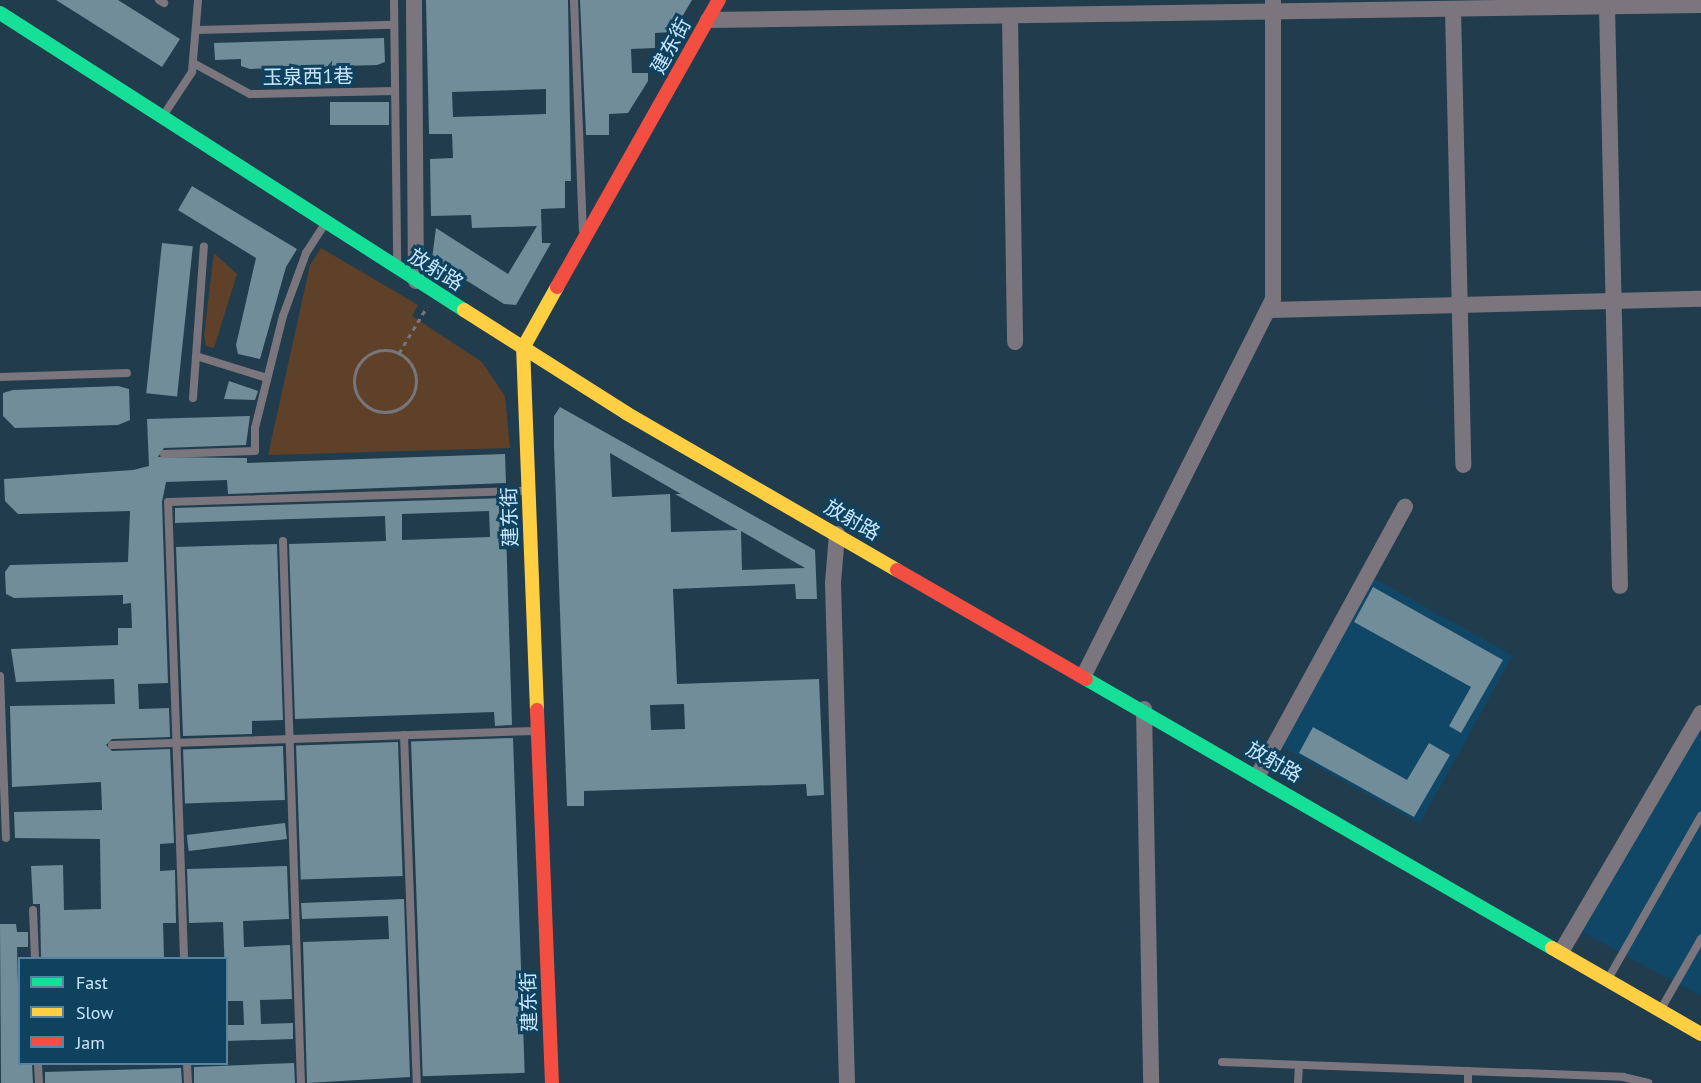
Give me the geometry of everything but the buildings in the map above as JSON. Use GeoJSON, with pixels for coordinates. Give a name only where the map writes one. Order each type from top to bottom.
{"type":"FeatureCollection","features":[{"type":"Feature","properties":{"kind":"street"},"geometry":{"type":"LineString","coordinates":[[414,0],[416,281]]}},
{"type":"Feature","properties":{"kind":"street","name":"建东街"},"geometry":{"type":"LineString","coordinates":[[552,1083],[523,348],[719,0]]}},
{"type":"Feature","properties":{"kind":"street"},"geometry":{"type":"LineString","coordinates":[[708,20],[1010,18],[1101,8],[1403,5],[1453,9],[1701,5]]}},
{"type":"Feature","properties":{"kind":"street"},"geometry":{"type":"LineString","coordinates":[[1084,675],[1268,310],[1275,282],[1273,6]]}},
{"type":"Feature","properties":{"kind":"street"},"geometry":{"type":"LineString","coordinates":[[1607,6],[1616,302],[1620,586]]}},
{"type":"Feature","properties":{"kind":"street"},"geometry":{"type":"LineString","coordinates":[[1453,9],[1463,465]]}},
{"type":"Feature","properties":{"kind":"street","name":"放射路"},"geometry":{"type":"LineString","coordinates":[[3,11],[161,119],[523,348],[837,534],[1144,709],[1701,1034]]}},
{"type":"Feature","properties":{"kind":"street"},"geometry":{"type":"LineString","coordinates":[[1010,18],[1015,342]]}},
{"type":"Feature","properties":{"kind":"street"},"geometry":{"type":"LineString","coordinates":[[1268,310],[1701,300]]}},
{"type":"Feature","properties":{"kind":"street"},"geometry":{"type":"LineString","coordinates":[[1258,775],[1405,507]]}},
{"type":"Feature","properties":{"kind":"street"},"geometry":{"type":"LineString","coordinates":[[837,534],[833,583],[847,1083]]}},
{"type":"Feature","properties":{"kind":"street"},"geometry":{"type":"LineString","coordinates":[[1144,709],[1152,1083]]}},
{"type":"Feature","properties":{"kind":"street"},"geometry":{"type":"LineString","coordinates":[[1561,952],[1701,713]]}},
{"type":"Feature","properties":{"kind":"lane"},"geometry":{"type":"LineString","coordinates":[[161,119],[195,64],[198,0]]}},
{"type":"Feature","properties":{"kind":"lane"},"geometry":{"type":"LineString","coordinates":[[394,0],[397,269]]}},
{"type":"Feature","properties":{"kind":"lane"},"geometry":{"type":"LineString","coordinates":[[574,0],[584,240]]}},
{"type":"Feature","properties":{"kind":"lane"},"geometry":{"type":"LineString","coordinates":[[197,30],[394,26]]}},
{"type":"Feature","properties":{"kind":"lane","name":"玉泉西1巷"},"geometry":{"type":"LineString","coordinates":[[195,64],[250,94],[395,91]]}},
{"type":"Feature","properties":{"kind":"lane"},"geometry":{"type":"LineString","coordinates":[[164,454],[255,451],[255,428],[267,378],[300,266],[326,224]]}},
{"type":"Feature","properties":{"kind":"lane"},"geometry":{"type":"LineString","coordinates":[[193,398],[204,246]]}},
{"type":"Feature","properties":{"kind":"lane"},"geometry":{"type":"LineString","coordinates":[[196,356],[267,378]]}},
{"type":"Feature","properties":{"kind":"lane"},"geometry":{"type":"LineString","coordinates":[[0,377],[127,373]]}},
{"type":"Feature","properties":{"kind":"lane"},"geometry":{"type":"LineString","coordinates":[[184,957],[168,502],[528,491]]}},
{"type":"Feature","properties":{"kind":"lane"},"geometry":{"type":"LineString","coordinates":[[283,541],[301,1083]]}},
{"type":"Feature","properties":{"kind":"lane"},"geometry":{"type":"LineString","coordinates":[[0,676],[6,838]]}},
{"type":"Feature","properties":{"kind":"lane"},"geometry":{"type":"LineString","coordinates":[[112,745],[538,731]]}},
{"type":"Feature","properties":{"kind":"lane"},"geometry":{"type":"LineString","coordinates":[[404,735],[417,1083]]}},
{"type":"Feature","properties":{"kind":"lane"},"geometry":{"type":"LineString","coordinates":[[1608,980],[1701,816]]}},
{"type":"Feature","properties":{"kind":"lane"},"geometry":{"type":"LineString","coordinates":[[33,910],[35,957]]}},
{"type":"Feature","properties":{"kind":"lane"},"geometry":{"type":"LineString","coordinates":[[1660,1010],[1701,939]]}},
{"type":"Feature","properties":{"kind":"lane"},"geometry":{"type":"LineString","coordinates":[[1222,1062],[1623,1077],[1648,1083]]}},
{"type":"Feature","properties":{"kind":"lane"},"geometry":{"type":"LineString","coordinates":[[38,1065],[39,1083]]}},
{"type":"Feature","properties":{"kind":"lane"},"geometry":{"type":"LineString","coordinates":[[187,1065],[188,1083]]}},
{"type":"Feature","properties":{"kind":"lane"},"geometry":{"type":"LineString","coordinates":[[1298,1083],[1299,1065]]}},
{"type":"Feature","properties":{"kind":"lane"},"geometry":{"type":"LineString","coordinates":[[1467,1083],[1468,1071]]}},
{"type":"Feature","properties":{"kind":"path"},"geometry":{"type":"LineString","coordinates":[[399,354],[435,293]]}},
{"type":"Feature","properties":{"kind":"path"},"geometry":{"type":"LineString","coordinates":[[374,352],[399,354],[415,374],[410,400],[387,413],[369,408],[356,395],[356,369],[374,352]]}},
{"type":"Feature","properties":{"kind":"shaded area"},"geometry":{"type":"Polygon","coordinates":[[[321,248],[418,305],[412,316],[482,362],[505,396],[510,448],[268,455],[310,265],[321,248]]]}},
{"type":"Feature","properties":{"kind":"shaded area"},"geometry":{"type":"Polygon","coordinates":[[[214,253],[237,274],[214,348],[206,346],[204,335],[214,253]]]}},
{"type":"Feature","properties":{"kind":"shaded area"},"geometry":{"type":"Polygon","coordinates":[[[1371,577],[1513,656],[1420,823],[1278,745],[1371,577]]]}},
{"type":"Feature","properties":{"kind":"shaded area"},"geometry":{"type":"Polygon","coordinates":[[[1701,723],[1701,996],[1582,932],[1701,723]]]}},
{"type":"Feature","properties":{"kind":"traffic: fast"},"geometry":{"type":"LineString","coordinates":[[0,13],[464,310]]}},
{"type":"Feature","properties":{"kind":"traffic: fast"},"geometry":{"type":"LineString","coordinates":[[1086,679],[1552,948]]}},
{"type":"Feature","properties":{"kind":"traffic: slow"},"geometry":{"type":"LineString","coordinates":[[537,710],[523,348],[557,287]]}},
{"type":"Feature","properties":{"kind":"traffic: slow"},"geometry":{"type":"LineString","coordinates":[[464,310],[626,413],[897,570]]}},
{"type":"Feature","properties":{"kind":"traffic: slow"},"geometry":{"type":"LineString","coordinates":[[1552,948],[1701,1034]]}},
{"type":"Feature","properties":{"kind":"traffic: jam"},"geometry":{"type":"LineString","coordinates":[[557,287],[719,0]]}},
{"type":"Feature","properties":{"kind":"traffic: jam"},"geometry":{"type":"LineString","coordinates":[[897,570],[1086,679]]}},
{"type":"Feature","properties":{"kind":"traffic: jam"},"geometry":{"type":"LineString","coordinates":[[537,710],[552,1083]]}}]}
